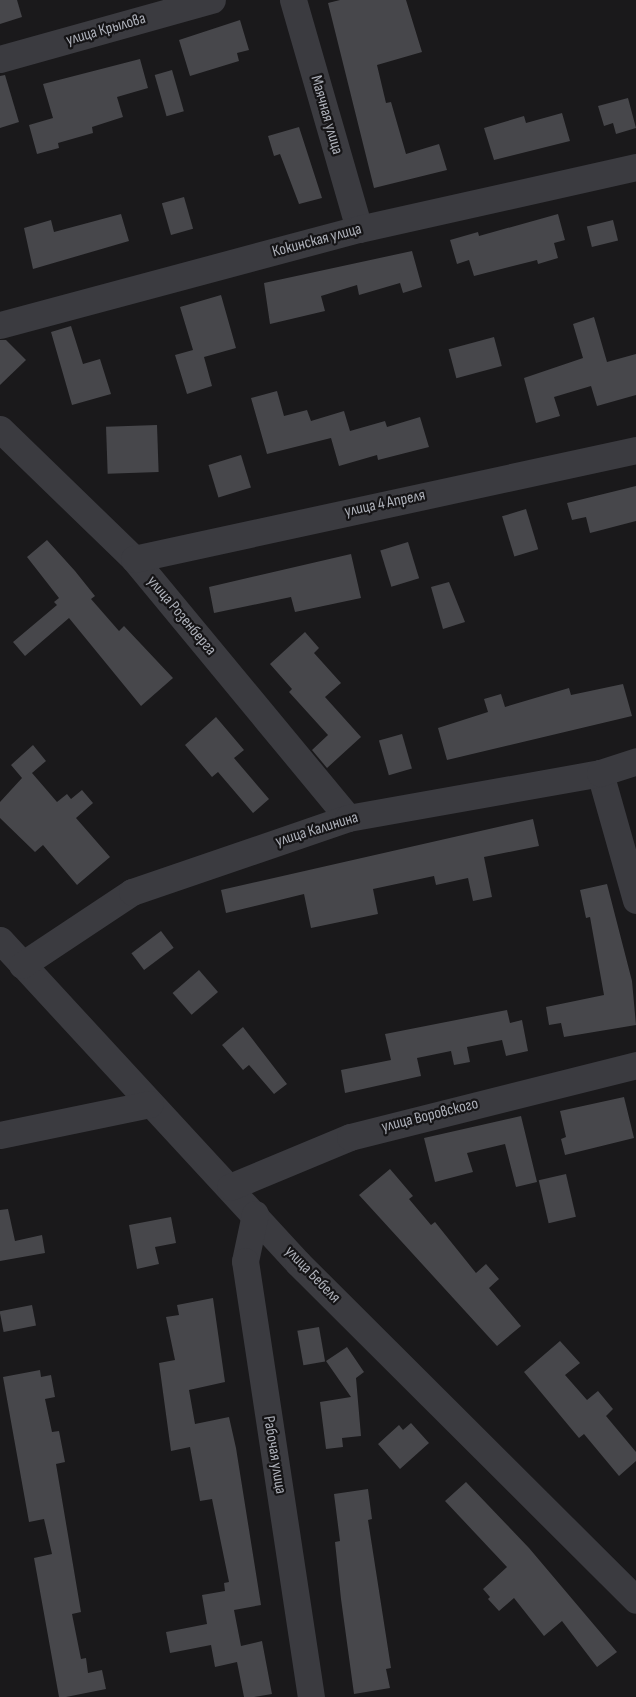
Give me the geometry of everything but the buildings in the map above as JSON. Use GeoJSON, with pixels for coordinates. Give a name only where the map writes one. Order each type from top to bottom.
{"type":"FeatureCollection","features":[{"type":"Feature","properties":{"kind":"street","name":"улица Крылова"},"geometry":{"type":"LineString","coordinates":[[0,59],[212,0]]}},
{"type":"Feature","properties":{"kind":"street","name":"Маячная улица"},"geometry":{"type":"LineString","coordinates":[[293,0],[359,230]]}},
{"type":"Feature","properties":{"kind":"street","name":"Кокинская улица"},"geometry":{"type":"LineString","coordinates":[[0,325],[359,230],[636,167]]}},
{"type":"Feature","properties":{"kind":"street","name":"улица Розенберга"},"geometry":{"type":"LineString","coordinates":[[0,429],[134,559],[348,818]]}},
{"type":"Feature","properties":{"kind":"street","name":"улица 4 Апреля"},"geometry":{"type":"LineString","coordinates":[[134,559],[636,450]]}},
{"type":"Feature","properties":{"kind":"street","name":"улица Калинина"},"geometry":{"type":"LineString","coordinates":[[22,965],[132,892],[348,818],[600,773],[636,761]]}},
{"type":"Feature","properties":{"kind":"street"},"geometry":{"type":"LineString","coordinates":[[600,773],[636,900]]}},
{"type":"Feature","properties":{"kind":"street","name":"улица Бебеля"},"geometry":{"type":"LineString","coordinates":[[0,940],[150,1104],[255,1214],[636,1600]]}},
{"type":"Feature","properties":{"kind":"street","name":"улица Воровского"},"geometry":{"type":"LineString","coordinates":[[230,1187],[350,1137],[636,1065]]}},
{"type":"Feature","properties":{"kind":"street"},"geometry":{"type":"LineString","coordinates":[[0,1135],[150,1104]]}},
{"type":"Feature","properties":{"kind":"street","name":"Рабочая улица"},"geometry":{"type":"LineString","coordinates":[[255,1214],[245,1261],[310,1697]]}}]}
